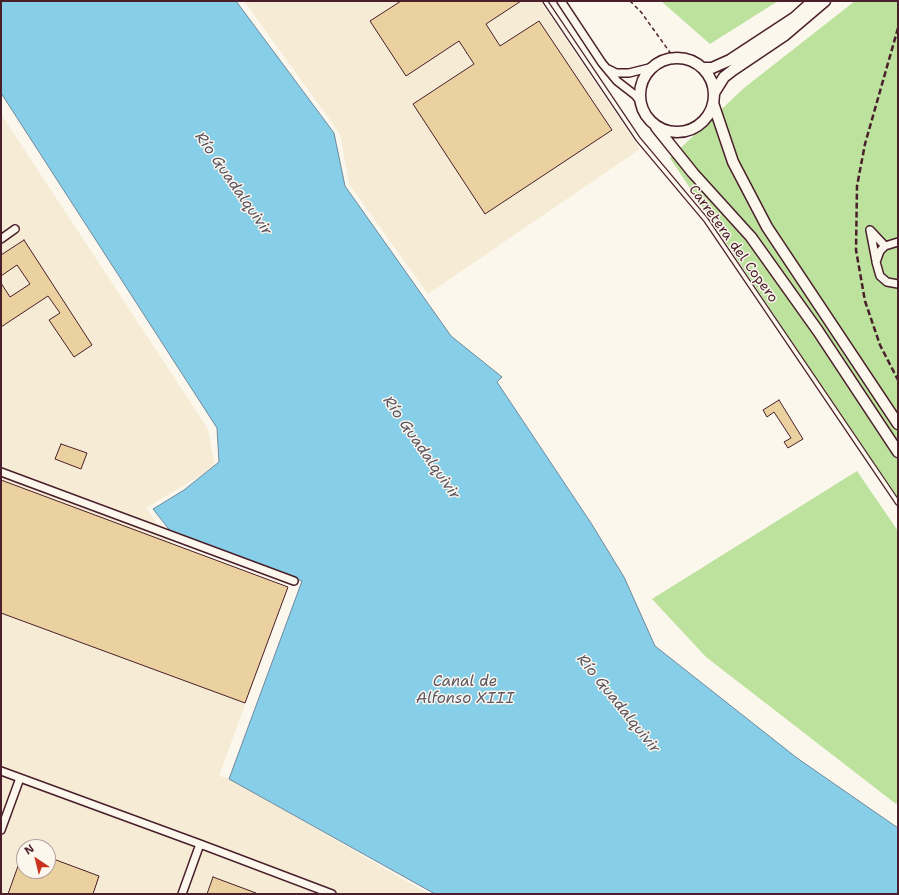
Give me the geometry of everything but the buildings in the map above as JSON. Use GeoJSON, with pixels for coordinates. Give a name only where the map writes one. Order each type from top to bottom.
{"type":"FeatureCollection","features":[{"type":"Feature","properties":{"kind":"main road"},"geometry":{"type":"LineString","coordinates":[[703,68],[712,68],[730,60],[794,18],[813,1]]}},
{"type":"Feature","properties":{"kind":"main road"},"geometry":{"type":"LineString","coordinates":[[656,127],[668,132],[679,133],[691,130],[705,119],[724,78],[733,70],[785,35],[825,1]]}},
{"type":"Feature","properties":{"kind":"main road"},"geometry":{"type":"LineString","coordinates":[[898,424],[767,227],[733,162],[714,98],[712,84],[703,68],[695,62],[674,58],[667,59],[653,67],[642,82],[640,101],[649,120],[693,173],[751,237],[818,332],[898,452]]}},
{"type":"Feature","properties":{"kind":"street"},"geometry":{"type":"LineString","coordinates":[[561,1],[606,68],[617,81],[635,95],[640,101]]}},
{"type":"Feature","properties":{"kind":"street"},"geometry":{"type":"LineString","coordinates":[[606,68],[616,72],[629,73],[653,67]]}},
{"type":"Feature","properties":{"kind":"street"},"geometry":{"type":"LineString","coordinates":[[1,239],[15,230]]}},
{"type":"Feature","properties":{"kind":"street"},"geometry":{"type":"LineString","coordinates":[[885,246],[870,230],[880,276],[886,282],[898,284]]}},
{"type":"Feature","properties":{"kind":"street"},"geometry":{"type":"LineString","coordinates":[[876,262],[880,251],[885,246],[898,242]]}},
{"type":"Feature","properties":{"kind":"street"},"geometry":{"type":"LineString","coordinates":[[1,472],[294,581]]}},
{"type":"Feature","properties":{"kind":"street"},"geometry":{"type":"LineString","coordinates":[[1,771],[200,844],[330,894]]}},
{"type":"Feature","properties":{"kind":"street"},"geometry":{"type":"LineString","coordinates":[[1,830],[20,778]]}},
{"type":"Feature","properties":{"kind":"street"},"geometry":{"type":"LineString","coordinates":[[182,894],[200,844]]}},
{"type":"Feature","properties":{"kind":"lane","name":"Carretera del Copero"},"geometry":{"type":"LineString","coordinates":[[545,1],[638,139],[706,220],[898,502]]}},
{"type":"Feature","properties":{"kind":"path"},"geometry":{"type":"LineString","coordinates":[[630,1],[641,12],[674,58]]}},
{"type":"Feature","properties":{"kind":"shaded area"},"geometry":{"type":"Polygon","coordinates":[[[244,1],[540,1],[640,149],[428,294],[349,184],[340,134],[244,1]]]}},
{"type":"Feature","properties":{"kind":"shaded area"},"geometry":{"type":"Polygon","coordinates":[[[1,114],[208,429],[215,467],[146,508],[172,544],[288,587],[219,776],[228,778],[429,894],[1,894],[1,114]]]}},
{"type":"Feature","properties":{"kind":"green space"},"geometry":{"type":"Polygon","coordinates":[[[661,1],[778,1],[710,44],[661,1]]]}},
{"type":"Feature","properties":{"kind":"green space"},"geometry":{"type":"Polygon","coordinates":[[[855,1],[898,1],[898,502],[670,158],[744,88],[855,1]]]}},
{"type":"Feature","properties":{"kind":"green space"},"geometry":{"type":"Polygon","coordinates":[[[857,471],[898,531],[898,801],[896,804],[706,657],[652,599],[857,471]]]}},
{"type":"Feature","properties":{"kind":"water","name":"Canal de Alfonso XIII"},"geometry":{"type":"Polygon","coordinates":[[[1,1],[236,1],[334,133],[345,186],[451,336],[502,377],[497,382],[591,523],[624,577],[655,646],[797,758],[898,828],[898,894],[435,894],[229,779],[302,581],[230,555],[179,542],[153,509],[184,490],[219,462],[217,428],[1,93],[1,1]]]}},
{"type":"Feature","properties":{"kind":"railway"},"geometry":{"type":"LineString","coordinates":[[898,28],[865,144],[857,186],[856,250],[865,301],[880,345],[898,380]]}},
{"type":"Feature","properties":{"kind":"water label","name":"Río Guadalquivir"},"geometry":{"type":"Point","coordinates":[233,184]}},
{"type":"Feature","properties":{"kind":"water label","name":"Río Guadalquivir"},"geometry":{"type":"Point","coordinates":[421,448]}},
{"type":"Feature","properties":{"kind":"water label","name":"Río Guadalquivir"},"geometry":{"type":"Point","coordinates":[618,704]}}]}
